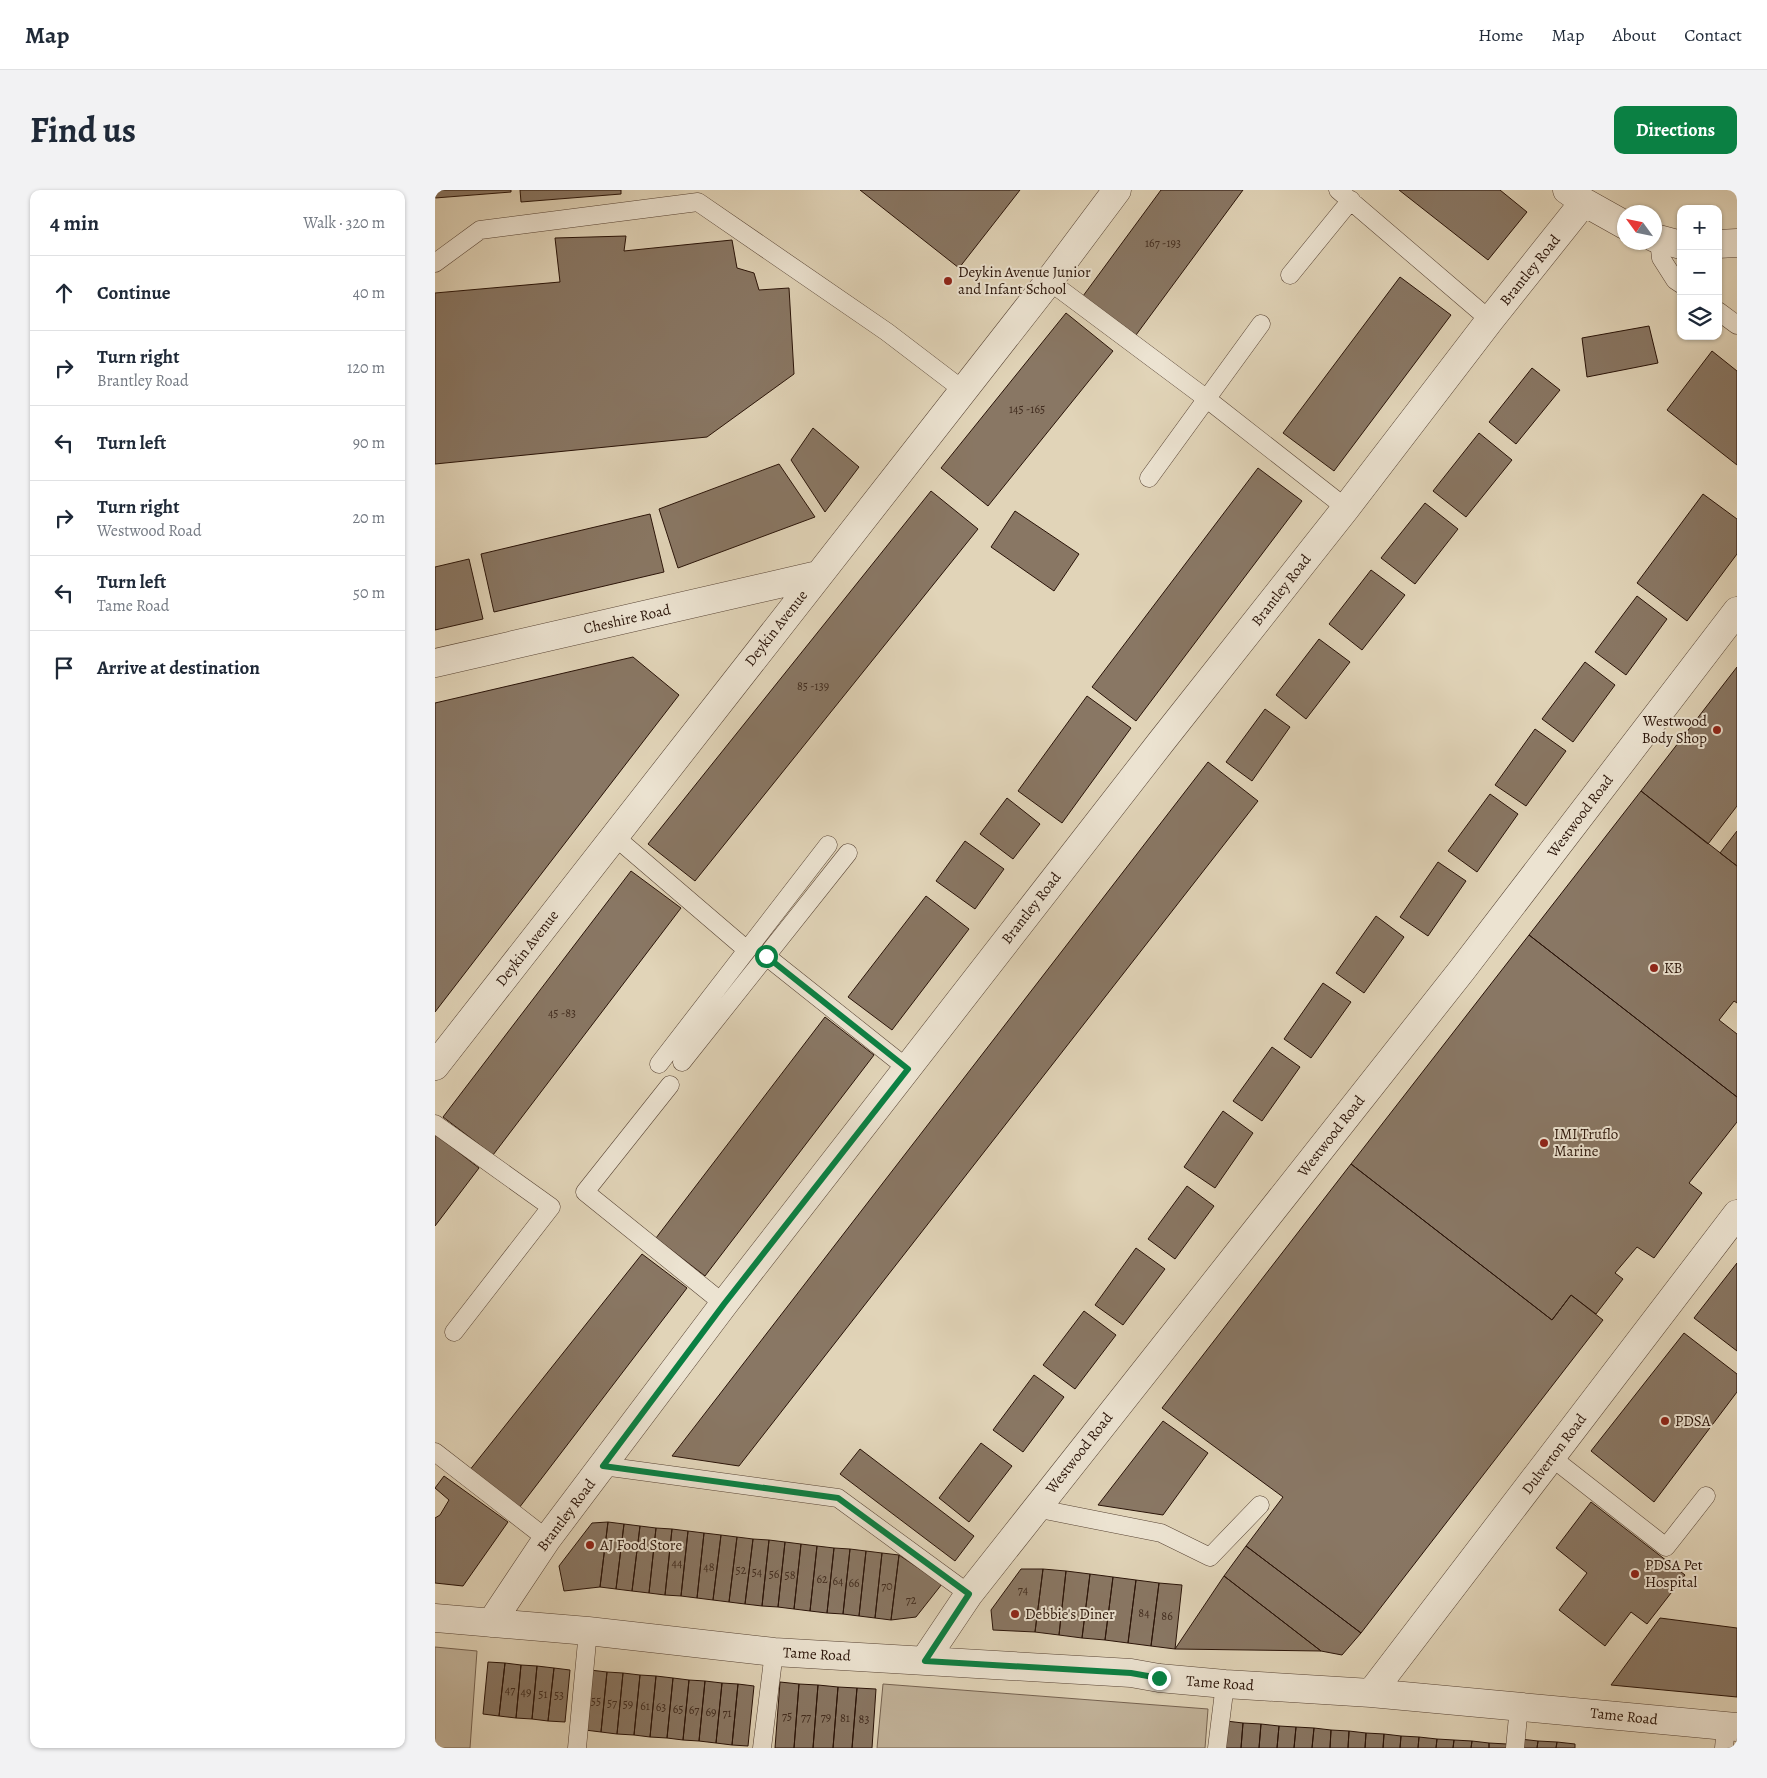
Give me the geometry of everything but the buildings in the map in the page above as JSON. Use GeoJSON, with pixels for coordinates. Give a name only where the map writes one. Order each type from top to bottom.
{"type":"FeatureCollection","features":[{"type":"Feature","properties":{"kind":"street","name":"Deykin Avenue"},"geometry":{"type":"LineString","coordinates":[[435,1066],[1049,281],[1117,190]]}},
{"type":"Feature","properties":{"kind":"street","name":"Brantley Road"},"geometry":{"type":"LineString","coordinates":[[491,1623],[547,1539],[724,1304],[1124,789],[1346,508],[1490,320],[1575,196]]}},
{"type":"Feature","properties":{"kind":"street"},"geometry":{"type":"LineString","coordinates":[[1575,196],[1617,220]]}},
{"type":"Feature","properties":{"kind":"street"},"geometry":{"type":"LineString","coordinates":[[1722,244],[1737,243]]}},
{"type":"Feature","properties":{"kind":"street","name":"Cheshire Road"},"geometry":{"type":"LineString","coordinates":[[435,663],[818,575]]}},
{"type":"Feature","properties":{"kind":"street","name":"Westwood Road"},"geometry":{"type":"LineString","coordinates":[[925,1661],[969,1594],[1035,1508],[1456,978],[1737,611]]}},
{"type":"Feature","properties":{"kind":"street","name":"Dulverton Road"},"geometry":{"type":"LineString","coordinates":[[1371,1693],[1737,1214]]}},
{"type":"Feature","properties":{"kind":"street","name":"Tame Road"},"geometry":{"type":"LineString","coordinates":[[435,1618],[588,1631],[774,1652],[1131,1673],[1159,1678],[1225,1684],[1371,1693],[1519,1706],[1729,1734]]}},
{"type":"Feature","properties":{"kind":"lane"},"geometry":{"type":"LineString","coordinates":[[1290,275],[1345,195],[1490,320]]}},
{"type":"Feature","properties":{"kind":"lane"},"geometry":{"type":"LineString","coordinates":[[435,262],[480,230],[698,202],[887,332],[963,390]]}},
{"type":"Feature","properties":{"kind":"lane"},"geometry":{"type":"LineString","coordinates":[[1665,241],[1661,258],[1677,281]]}},
{"type":"Feature","properties":{"kind":"lane"},"geometry":{"type":"LineString","coordinates":[[1049,281],[1207,399],[1346,508]]}},
{"type":"Feature","properties":{"kind":"lane"},"geometry":{"type":"LineString","coordinates":[[1722,314],[1737,325]]}},
{"type":"Feature","properties":{"kind":"lane"},"geometry":{"type":"LineString","coordinates":[[1149,478],[1261,324]]}},
{"type":"Feature","properties":{"kind":"lane"},"geometry":{"type":"LineString","coordinates":[[614,836],[747,950]]}},
{"type":"Feature","properties":{"kind":"lane"},"geometry":{"type":"LineString","coordinates":[[659,1064],[828,845]]}},
{"type":"Feature","properties":{"kind":"lane"},"geometry":{"type":"LineString","coordinates":[[682,1062],[848,854]]}},
{"type":"Feature","properties":{"kind":"lane"},"geometry":{"type":"LineString","coordinates":[[766,956],[908,1069]]}},
{"type":"Feature","properties":{"kind":"lane"},"geometry":{"type":"LineString","coordinates":[[670,1085],[585,1192],[724,1304]]}},
{"type":"Feature","properties":{"kind":"lane"},"geometry":{"type":"LineString","coordinates":[[435,1124],[551,1207],[454,1332]]}},
{"type":"Feature","properties":{"kind":"lane"},"geometry":{"type":"LineString","coordinates":[[435,1452],[547,1539]]}},
{"type":"Feature","properties":{"kind":"lane"},"geometry":{"type":"LineString","coordinates":[[1551,1457],[1666,1547],[1706,1496]]}},
{"type":"Feature","properties":{"kind":"lane"},"geometry":{"type":"LineString","coordinates":[[603,1466],[838,1498],[969,1594]]}},
{"type":"Feature","properties":{"kind":"lane"},"geometry":{"type":"LineString","coordinates":[[1035,1508],[1161,1532],[1210,1557],[1260,1505]]}},
{"type":"Feature","properties":{"kind":"lane"},"geometry":{"type":"LineString","coordinates":[[577,1748],[588,1631]]}},
{"type":"Feature","properties":{"kind":"lane"},"geometry":{"type":"LineString","coordinates":[[763,1748],[774,1652]]}},
{"type":"Feature","properties":{"kind":"lane"},"geometry":{"type":"LineString","coordinates":[[1217,1748],[1225,1684]]}},
{"type":"Feature","properties":{"kind":"lane"},"geometry":{"type":"LineString","coordinates":[[1515,1748],[1519,1706]]}},
{"type":"Feature","properties":{"kind":"shaded area"},"geometry":{"type":"Polygon","coordinates":[[[435,1647],[477,1651],[470,1748],[435,1748],[435,1647]]]}},
{"type":"Feature","properties":{"kind":"shaded area"},"geometry":{"type":"Polygon","coordinates":[[[883,1684],[1208,1709],[1205,1748],[877,1748],[883,1684]]]}},
{"type":"Feature","properties":{"kind":"place","name":"Deykin Avenue Junior and Infant School"},"geometry":{"type":"Point","coordinates":[948,281]}},
{"type":"Feature","properties":{"kind":"place","name":"Westwood Body Shop"},"geometry":{"type":"Point","coordinates":[1717,730]}},
{"type":"Feature","properties":{"kind":"place","name":"KB"},"geometry":{"type":"Point","coordinates":[1654,968]}},
{"type":"Feature","properties":{"kind":"place","name":"IMI Truflo Marine"},"geometry":{"type":"Point","coordinates":[1544,1143]}},
{"type":"Feature","properties":{"kind":"place","name":"PDSA"},"geometry":{"type":"Point","coordinates":[1665,1421]}},
{"type":"Feature","properties":{"kind":"place","name":"AJ Food Store"},"geometry":{"type":"Point","coordinates":[590,1545]}},
{"type":"Feature","properties":{"kind":"place","name":"PDSA Pet Hospital"},"geometry":{"type":"Point","coordinates":[1635,1574]}},
{"type":"Feature","properties":{"kind":"place","name":"Debbie's Diner"},"geometry":{"type":"Point","coordinates":[1015,1614]}},
{"type":"Feature","properties":{"kind":"route"},"geometry":{"type":"LineString","coordinates":[[766,956],[908,1069],[724,1304],[603,1466],[838,1498],[969,1594],[925,1661],[1131,1673],[1159,1678]]}}]}
